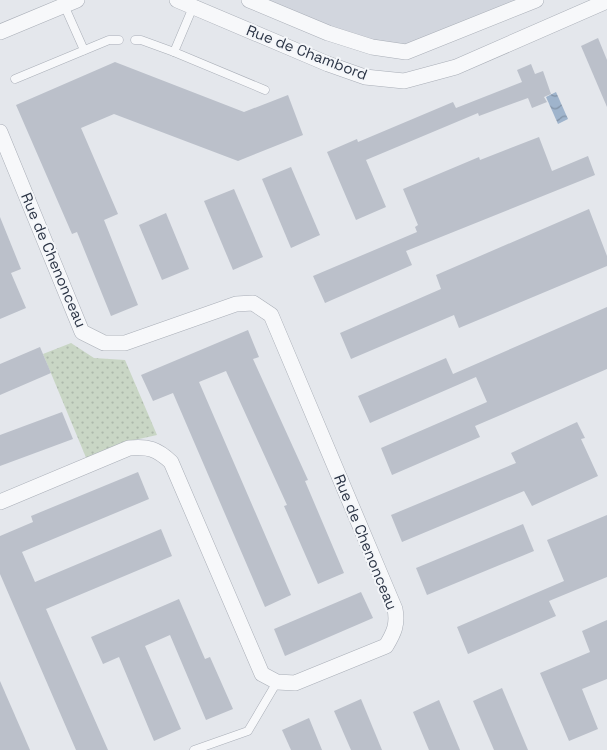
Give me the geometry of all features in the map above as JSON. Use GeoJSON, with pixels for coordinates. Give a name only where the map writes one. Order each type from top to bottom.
{"type":"FeatureCollection","features":[{"type":"Feature","properties":{"kind":"street","name":"Rue de Chambord"},"geometry":{"type":"LineString","coordinates":[[177,0],[328,64],[365,77],[404,81],[456,67],[607,1]]}},
{"type":"Feature","properties":{"kind":"street","name":"Rue de Chambord"},"geometry":{"type":"LineString","coordinates":[[249,0],[328,33],[372,47],[406,52],[536,0]]}},
{"type":"Feature","properties":{"kind":"street"},"geometry":{"type":"LineString","coordinates":[[0,32],[70,3]]}},
{"type":"Feature","properties":{"kind":"street","name":"Rue de Chenonceau"},"geometry":{"type":"LineString","coordinates":[[0,132],[82,332],[104,343],[125,344],[236,304],[253,303],[270,315],[394,609],[397,621],[394,634],[386,646],[295,683],[277,682]]}},
{"type":"Feature","properties":{"kind":"street"},"geometry":{"type":"LineString","coordinates":[[0,502],[129,448],[147,446],[160,452],[171,462],[262,674],[277,682]]}},
{"type":"Feature","properties":{"kind":"lane"},"geometry":{"type":"LineString","coordinates":[[70,3],[84,50]]}},
{"type":"Feature","properties":{"kind":"lane"},"geometry":{"type":"LineString","coordinates":[[174,52],[193,7]]}},
{"type":"Feature","properties":{"kind":"lane"},"geometry":{"type":"LineString","coordinates":[[15,79],[109,40],[119,40]]}},
{"type":"Feature","properties":{"kind":"lane"},"geometry":{"type":"LineString","coordinates":[[134,40],[141,40],[174,52],[265,90]]}},
{"type":"Feature","properties":{"kind":"lane"},"geometry":{"type":"LineString","coordinates":[[194,750],[248,731],[277,682]]}},
{"type":"Feature","properties":{"kind":"shaded area"},"geometry":{"type":"Polygon","coordinates":[[[248,0],[536,0],[406,52],[248,0]]]}},
{"type":"Feature","properties":{"kind":"green space"},"geometry":{"type":"Polygon","coordinates":[[[71,343],[94,358],[125,360],[157,435],[130,441],[87,460],[43,354],[71,343]]]}},
{"type":"Feature","properties":{"kind":"water"},"geometry":{"type":"Polygon","coordinates":[[[556,92],[568,119],[558,124],[546,97],[556,92]]]}},
{"type":"Feature","properties":{"kind":"building"},"geometry":{"type":"Polygon","coordinates":[[[598,38],[607,60],[607,107],[581,46],[598,38]]]}},
{"type":"Feature","properties":{"kind":"building"},"geometry":{"type":"Polygon","coordinates":[[[115,62],[244,112],[288,95],[303,135],[238,161],[114,114],[81,128],[118,214],[104,220],[138,305],[111,316],[77,232],[72,234],[16,105],[115,62]]]}},
{"type":"Feature","properties":{"kind":"building"},"geometry":{"type":"Polygon","coordinates":[[[531,64],[535,74],[543,71],[551,94],[544,97],[547,102],[532,108],[528,98],[479,116],[478,113],[366,160],[386,207],[356,220],[327,152],[357,139],[358,142],[453,102],[456,108],[522,82],[517,70],[531,64]]]}},
{"type":"Feature","properties":{"kind":"building"},"geometry":{"type":"Polygon","coordinates":[[[539,137],[552,171],[588,156],[595,175],[406,251],[412,265],[325,303],[313,276],[417,232],[415,227],[418,225],[403,189],[479,157],[480,160],[539,137]]]}},
{"type":"Feature","properties":{"kind":"building"},"geometry":{"type":"Polygon","coordinates":[[[291,167],[320,235],[291,248],[262,179],[291,167]]]}},
{"type":"Feature","properties":{"kind":"building"},"geometry":{"type":"Polygon","coordinates":[[[234,189],[263,257],[233,270],[204,201],[234,189]]]}},
{"type":"Feature","properties":{"kind":"building"},"geometry":{"type":"Polygon","coordinates":[[[589,209],[607,256],[607,266],[459,328],[454,315],[351,359],[340,333],[441,289],[436,275],[589,209]]]}},
{"type":"Feature","properties":{"kind":"building"},"geometry":{"type":"Polygon","coordinates":[[[166,213],[189,269],[162,280],[139,225],[166,213]]]}},
{"type":"Feature","properties":{"kind":"building"},"geometry":{"type":"Polygon","coordinates":[[[0,217],[21,269],[11,273],[26,308],[0,319],[0,217]]]}},
{"type":"Feature","properties":{"kind":"building"},"geometry":{"type":"Polygon","coordinates":[[[607,307],[607,369],[475,426],[480,437],[392,475],[381,448],[487,402],[476,377],[370,423],[358,396],[446,358],[453,374],[607,307]]]}},
{"type":"Feature","properties":{"kind":"building"},"geometry":{"type":"Polygon","coordinates":[[[248,330],[259,357],[253,359],[308,480],[305,481],[344,573],[318,584],[284,506],[287,505],[226,371],[199,382],[291,595],[265,607],[173,393],[153,401],[141,375],[248,330]]]}},
{"type":"Feature","properties":{"kind":"building"},"geometry":{"type":"Polygon","coordinates":[[[40,347],[51,373],[0,395],[0,364],[40,347]]]}},
{"type":"Feature","properties":{"kind":"building"},"geometry":{"type":"Polygon","coordinates":[[[62,412],[73,439],[0,466],[0,435],[62,412]]]}},
{"type":"Feature","properties":{"kind":"building"},"geometry":{"type":"Polygon","coordinates":[[[577,422],[585,438],[581,439],[598,476],[532,506],[524,491],[402,542],[391,515],[516,463],[511,453],[577,422]]]}},
{"type":"Feature","properties":{"kind":"building"},"geometry":{"type":"Polygon","coordinates":[[[138,472],[149,499],[22,552],[35,582],[161,529],[172,556],[46,609],[108,750],[76,750],[0,574],[0,536],[33,522],[31,516],[138,472]]]}},
{"type":"Feature","properties":{"kind":"building"},"geometry":{"type":"Polygon","coordinates":[[[607,515],[607,577],[549,601],[556,616],[468,654],[457,627],[564,581],[547,540],[607,515]]]}},
{"type":"Feature","properties":{"kind":"building"},"geometry":{"type":"Polygon","coordinates":[[[523,524],[534,551],[427,595],[416,568],[523,524]]]}},
{"type":"Feature","properties":{"kind":"building"},"geometry":{"type":"Polygon","coordinates":[[[361,592],[373,618],[285,656],[274,629],[361,592]]]}},
{"type":"Feature","properties":{"kind":"building"},"geometry":{"type":"Polygon","coordinates":[[[179,599],[205,659],[210,657],[233,709],[206,720],[170,635],[145,646],[181,729],[154,741],[119,657],[103,664],[91,637],[179,599]]]}},
{"type":"Feature","properties":{"kind":"building"},"geometry":{"type":"Polygon","coordinates":[[[607,620],[607,679],[582,689],[598,729],[569,741],[540,673],[590,652],[582,631],[607,620]]]}},
{"type":"Feature","properties":{"kind":"building"},"geometry":{"type":"Polygon","coordinates":[[[0,681],[30,750],[0,750],[0,681]]]}},
{"type":"Feature","properties":{"kind":"building"},"geometry":{"type":"Polygon","coordinates":[[[502,688],[528,750],[494,750],[473,701],[502,688]]]}},
{"type":"Feature","properties":{"kind":"building"},"geometry":{"type":"Polygon","coordinates":[[[361,699],[382,750],[351,750],[334,711],[361,699]]]}},
{"type":"Feature","properties":{"kind":"building"},"geometry":{"type":"Polygon","coordinates":[[[439,700],[460,750],[429,750],[413,712],[439,700]]]}},
{"type":"Feature","properties":{"kind":"building"},"geometry":{"type":"Polygon","coordinates":[[[309,718],[322,750],[291,750],[282,730],[309,718]]]}}]}
